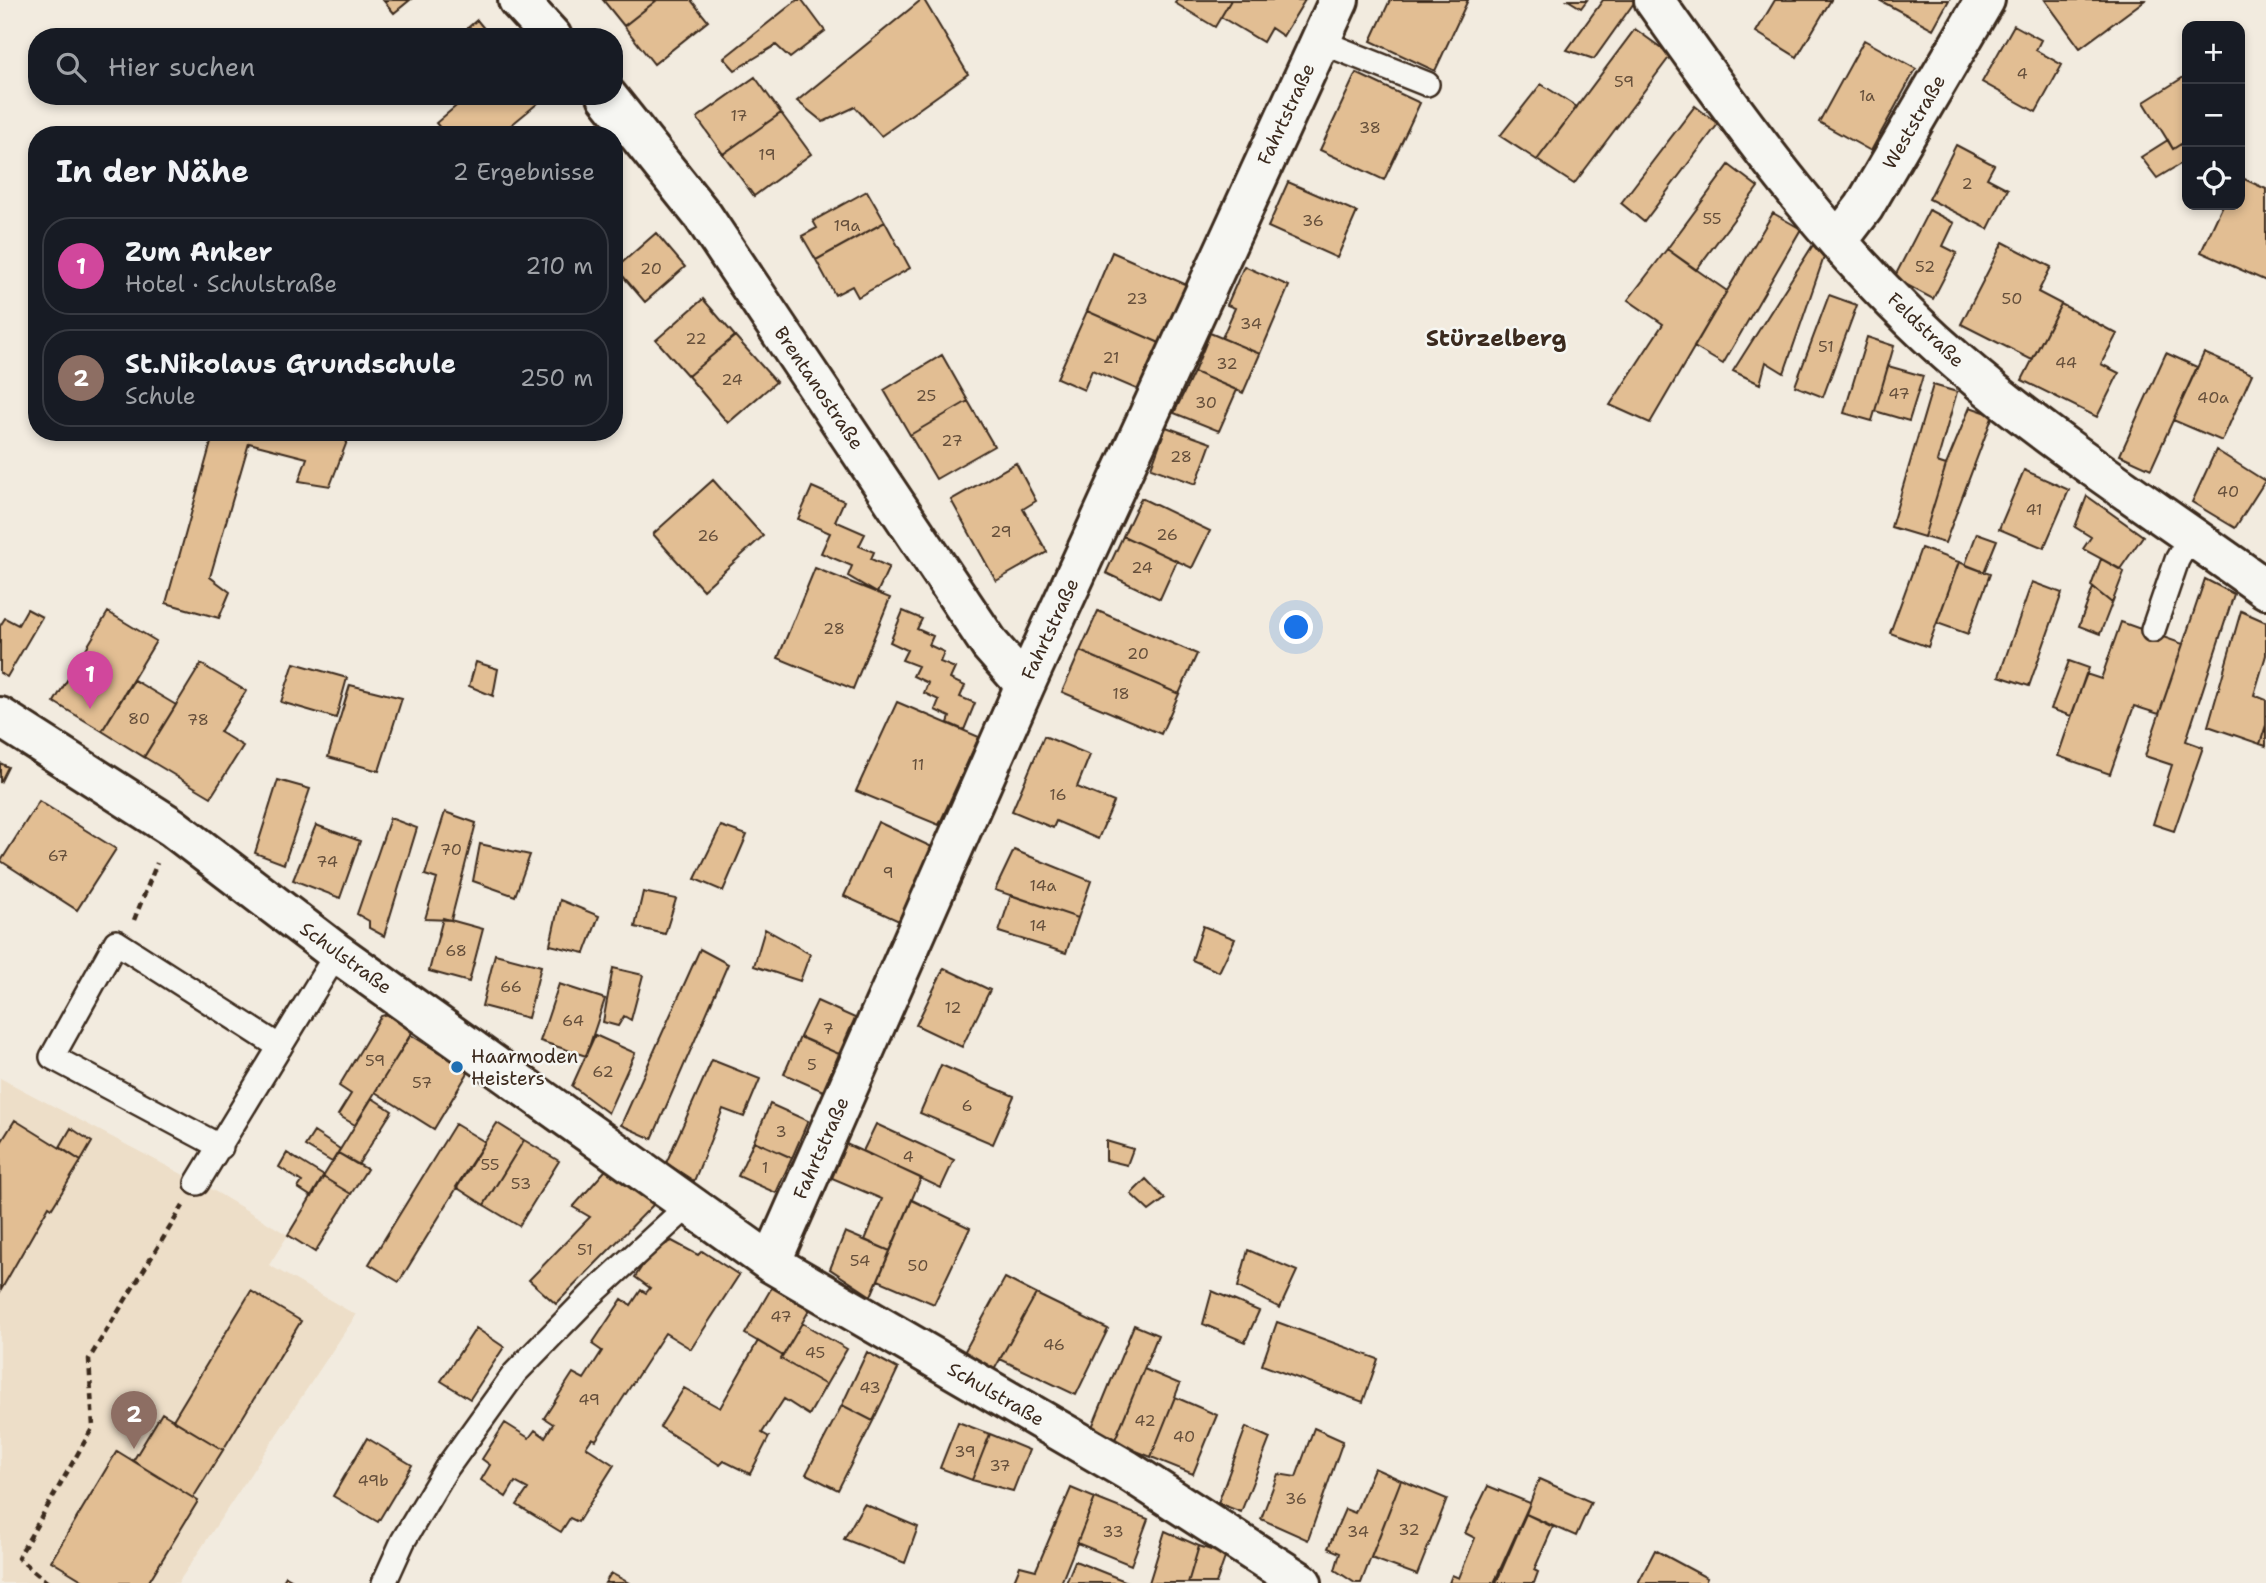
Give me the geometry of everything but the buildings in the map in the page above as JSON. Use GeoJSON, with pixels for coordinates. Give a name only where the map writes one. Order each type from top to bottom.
{"type":"FeatureCollection","features":[{"type":"Feature","properties":{"kind":"street"},"geometry":{"type":"LineString","coordinates":[[518,0],[544,28]]}},
{"type":"Feature","properties":{"kind":"street","name":"Fahrtstraße"},"geometry":{"type":"LineString","coordinates":[[771,1263],[1025,685],[1339,0]]}},
{"type":"Feature","properties":{"kind":"street","name":"Feldstraße"},"geometry":{"type":"LineString","coordinates":[[1654,0],[1762,149],[1838,241],[1958,362],[2082,462],[2266,589]]}},
{"type":"Feature","properties":{"kind":"street","name":"Weststraße"},"geometry":{"type":"LineString","coordinates":[[1838,241],[1864,207],[1985,0]]}},
{"type":"Feature","properties":{"kind":"street","name":"Brentanostraße"},"geometry":{"type":"LineString","coordinates":[[614,105],[703,216],[990,645],[1025,685]]}},
{"type":"Feature","properties":{"kind":"street","name":"Schulstraße"},"geometry":{"type":"LineString","coordinates":[[0,717],[172,827],[337,953],[771,1263],[1127,1470],[1302,1583]]}},
{"type":"Feature","properties":{"kind":"lane"},"geometry":{"type":"LineString","coordinates":[[1319,41],[1427,84]]}},
{"type":"Feature","properties":{"kind":"lane"},"geometry":{"type":"LineString","coordinates":[[2153,630],[2177,560],[2190,537]]}},
{"type":"Feature","properties":{"kind":"lane"},"geometry":{"type":"LineString","coordinates":[[221,1147],[52,1058],[116,942],[280,1047]]}},
{"type":"Feature","properties":{"kind":"lane"},"geometry":{"type":"LineString","coordinates":[[197,1183],[337,953]]}},
{"type":"Feature","properties":{"kind":"lane"},"geometry":{"type":"LineString","coordinates":[[384,1583],[403,1541],[446,1469],[515,1373],[590,1296],[689,1205]]}},
{"type":"Feature","properties":{"kind":"path"},"geometry":{"type":"LineString","coordinates":[[123,947],[172,827]]}},
{"type":"Feature","properties":{"kind":"path"},"geometry":{"type":"LineString","coordinates":[[48,1583],[18,1558],[93,1427],[89,1359],[197,1183]]}},
{"type":"Feature","properties":{"kind":"shaded area"},"geometry":{"type":"Polygon","coordinates":[[[0,1078],[216,1192],[288,1235],[269,1265],[356,1315],[178,1583],[0,1583],[0,1078]]]}},
{"type":"Feature","properties":{"kind":"place","name":"Zum Anker"},"geometry":{"type":"Point","coordinates":[90,709]}},
{"type":"Feature","properties":{"kind":"place","name":"Haarmoden Heisters"},"geometry":{"type":"Point","coordinates":[457,1067]}},
{"type":"Feature","properties":{"kind":"place","name":"St.Nikolaus Grundschule"},"geometry":{"type":"Point","coordinates":[134,1449]}},
{"type":"Feature","properties":{"kind":"district","name":"Stürzelberg"},"geometry":{"type":"Point","coordinates":[1496,338]}}]}
